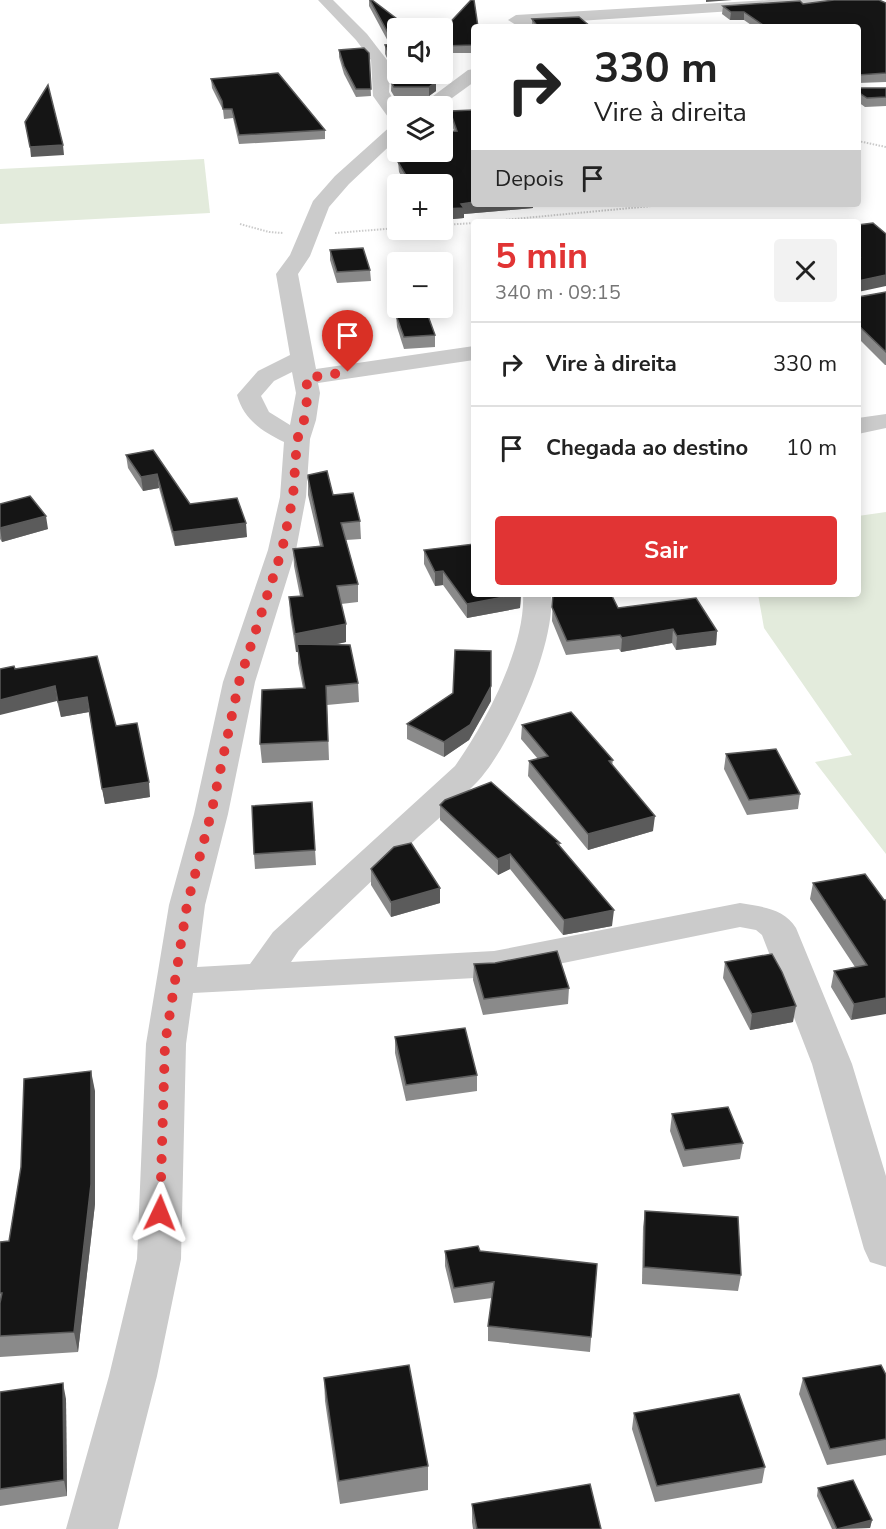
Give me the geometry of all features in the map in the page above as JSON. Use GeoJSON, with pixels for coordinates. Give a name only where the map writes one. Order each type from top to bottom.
{"type":"FeatureCollection","features":[{"type":"Feature","properties":{"kind":"street"},"geometry":{"type":"LineString","coordinates":[[325,0],[353,28],[379,60],[382,75],[380,88],[387,105]]}},
{"type":"Feature","properties":{"kind":"street"},"geometry":{"type":"LineString","coordinates":[[515,23],[522,8],[520,0]]}},
{"type":"Feature","properties":{"kind":"street"},"geometry":{"type":"LineString","coordinates":[[515,23],[565,17],[844,0]]}},
{"type":"Feature","properties":{"kind":"street"},"geometry":{"type":"LineString","coordinates":[[545,6],[576,24]]}},
{"type":"Feature","properties":{"kind":"street"},"geometry":{"type":"LineString","coordinates":[[445,96],[471,76]]}},
{"type":"Feature","properties":{"kind":"street"},"geometry":{"type":"LineString","coordinates":[[453,101],[471,99]]}},
{"type":"Feature","properties":{"kind":"street"},"geometry":{"type":"LineString","coordinates":[[92,1529],[134,1376],[159,1259],[165,1044],[187,905],[211,814],[239,682],[282,550],[293,497],[297,440],[304,420],[308,393],[287,274],[300,256],[320,205],[342,180],[387,138]]}},
{"type":"Feature","properties":{"kind":"street"},"geometry":{"type":"LineString","coordinates":[[297,440],[263,420],[250,406],[249,395],[266,376],[304,368],[471,353]]}},
{"type":"Feature","properties":{"kind":"street"},"geometry":{"type":"LineString","coordinates":[[861,425],[886,421]]}},
{"type":"Feature","properties":{"kind":"street"},"geometry":{"type":"LineString","coordinates":[[261,976],[286,941],[467,773],[491,738],[520,675],[534,631],[537,597]]}},
{"type":"Feature","properties":{"kind":"street"},"geometry":{"type":"LineString","coordinates":[[174,981],[494,964],[740,915],[767,920],[778,928],[832,1064],[886,1249]]}},
{"type":"Feature","properties":{"kind":"path"},"geometry":{"type":"LineString","coordinates":[[861,142],[886,147]]}},
{"type":"Feature","properties":{"kind":"path"},"geometry":{"type":"LineString","coordinates":[[516,219],[651,207]]}},
{"type":"Feature","properties":{"kind":"path"},"geometry":{"type":"LineString","coordinates":[[453,224],[471,223]]}},
{"type":"Feature","properties":{"kind":"green space"},"geometry":{"type":"Polygon","coordinates":[[[204,159],[210,213],[0,224],[0,169],[204,159]]]}},
{"type":"Feature","properties":{"kind":"green space"},"geometry":{"type":"Polygon","coordinates":[[[886,512],[886,854],[815,762],[852,755],[764,628],[759,597],[861,597],[861,516],[886,512]]]}},
{"type":"Feature","properties":{"kind":"building"},"geometry":{"type":"Polygon","coordinates":[[[370,0],[396,18],[387,18],[387,31],[370,0]]]}},
{"type":"Feature","properties":{"kind":"building"},"geometry":{"type":"Polygon","coordinates":[[[471,0],[474,0],[478,24],[471,24],[471,45],[453,46],[453,19],[471,0]]]}},
{"type":"Feature","properties":{"kind":"building"},"geometry":{"type":"Polygon","coordinates":[[[834,0],[879,0],[886,3],[886,73],[861,75],[861,24],[762,24],[744,12],[731,12],[723,6],[800,1],[803,4],[834,0]]]}},
{"type":"Feature","properties":{"kind":"building"},"geometry":{"type":"Polygon","coordinates":[[[579,17],[587,24],[536,24],[532,19],[579,17]]]}},
{"type":"Feature","properties":{"kind":"building"},"geometry":{"type":"Polygon","coordinates":[[[364,48],[369,53],[371,89],[356,89],[344,66],[339,50],[364,48]]]}},
{"type":"Feature","properties":{"kind":"building"},"geometry":{"type":"Polygon","coordinates":[[[278,73],[325,130],[239,135],[232,109],[223,109],[222,101],[211,79],[278,73]]]}},
{"type":"Feature","properties":{"kind":"building"},"geometry":{"type":"Polygon","coordinates":[[[392,84],[433,84],[429,87],[394,87],[392,84]]]}},
{"type":"Feature","properties":{"kind":"building"},"geometry":{"type":"Polygon","coordinates":[[[48,85],[63,145],[30,147],[25,122],[48,85]]]}},
{"type":"Feature","properties":{"kind":"building"},"geometry":{"type":"Polygon","coordinates":[[[861,88],[886,88],[886,97],[867,98],[861,94],[861,88]]]}},
{"type":"Feature","properties":{"kind":"building"},"geometry":{"type":"Polygon","coordinates":[[[471,110],[471,202],[461,204],[464,208],[453,208],[453,174],[405,174],[398,162],[453,162],[453,131],[457,131],[453,111],[471,110]]]}},
{"type":"Feature","properties":{"kind":"building"},"geometry":{"type":"Polygon","coordinates":[[[873,223],[886,234],[886,275],[861,280],[861,225],[873,223]]]}},
{"type":"Feature","properties":{"kind":"building"},"geometry":{"type":"Polygon","coordinates":[[[363,248],[370,270],[337,272],[330,250],[363,248]]]}},
{"type":"Feature","properties":{"kind":"building"},"geometry":{"type":"Polygon","coordinates":[[[886,292],[886,352],[861,328],[861,296],[886,292]]]}},
{"type":"Feature","properties":{"kind":"building"},"geometry":{"type":"Polygon","coordinates":[[[397,318],[429,318],[435,335],[404,337],[397,318]]]}},
{"type":"Feature","properties":{"kind":"building"},"geometry":{"type":"Polygon","coordinates":[[[153,450],[190,504],[237,498],[246,523],[173,532],[157,474],[141,477],[126,455],[153,450]]]}},
{"type":"Feature","properties":{"kind":"building"},"geometry":{"type":"Polygon","coordinates":[[[327,471],[333,495],[353,493],[360,521],[341,523],[358,584],[337,586],[346,624],[295,634],[289,597],[303,596],[293,549],[323,546],[308,475],[327,471]]]}},
{"type":"Feature","properties":{"kind":"building"},"geometry":{"type":"Polygon","coordinates":[[[30,496],[46,516],[0,528],[0,504],[30,496]]]}},
{"type":"Feature","properties":{"kind":"building"},"geometry":{"type":"Polygon","coordinates":[[[471,544],[471,597],[503,597],[467,604],[443,571],[435,572],[424,550],[471,544]]]}},
{"type":"Feature","properties":{"kind":"building"},"geometry":{"type":"Polygon","coordinates":[[[553,597],[612,597],[618,608],[696,598],[717,631],[677,636],[673,629],[622,638],[620,635],[567,641],[552,607],[553,597]]]}},
{"type":"Feature","properties":{"kind":"building"},"geometry":{"type":"Polygon","coordinates":[[[297,644],[350,645],[358,683],[326,686],[328,741],[260,744],[262,690],[305,688],[297,644]]]}},
{"type":"Feature","properties":{"kind":"building"},"geometry":{"type":"Polygon","coordinates":[[[455,650],[491,651],[491,686],[470,725],[444,742],[407,724],[453,693],[455,650]]]}},
{"type":"Feature","properties":{"kind":"building"},"geometry":{"type":"Polygon","coordinates":[[[97,656],[116,726],[137,723],[149,782],[102,789],[87,697],[58,702],[55,686],[0,700],[0,669],[14,666],[15,669],[97,656]]]}},
{"type":"Feature","properties":{"kind":"building"},"geometry":{"type":"Polygon","coordinates":[[[571,712],[613,760],[609,761],[655,816],[588,834],[529,761],[548,756],[522,725],[571,712]]]}},
{"type":"Feature","properties":{"kind":"building"},"geometry":{"type":"Polygon","coordinates":[[[776,749],[800,794],[749,800],[726,754],[776,749]]]}},
{"type":"Feature","properties":{"kind":"building"},"geometry":{"type":"Polygon","coordinates":[[[491,782],[560,843],[557,843],[614,910],[564,920],[510,854],[498,859],[440,805],[445,800],[491,782]]]}},
{"type":"Feature","properties":{"kind":"building"},"geometry":{"type":"Polygon","coordinates":[[[312,802],[315,850],[254,854],[252,806],[312,802]]]}},
{"type":"Feature","properties":{"kind":"building"},"geometry":{"type":"Polygon","coordinates":[[[411,843],[440,888],[391,902],[371,869],[394,847],[411,843]]]}},
{"type":"Feature","properties":{"kind":"building"},"geometry":{"type":"Polygon","coordinates":[[[865,874],[886,900],[886,998],[854,1004],[834,971],[867,965],[813,883],[865,874]]]}},
{"type":"Feature","properties":{"kind":"building"},"geometry":{"type":"Polygon","coordinates":[[[557,951],[569,988],[484,999],[474,964],[495,963],[557,951]]]}},
{"type":"Feature","properties":{"kind":"building"},"geometry":{"type":"Polygon","coordinates":[[[772,954],[796,1006],[752,1014],[725,962],[772,954]]]}},
{"type":"Feature","properties":{"kind":"building"},"geometry":{"type":"Polygon","coordinates":[[[465,1028],[477,1075],[406,1085],[395,1037],[465,1028]]]}},
{"type":"Feature","properties":{"kind":"building"},"geometry":{"type":"Polygon","coordinates":[[[91,1071],[91,1184],[74,1332],[0,1336],[2,1293],[0,1293],[0,1242],[9,1241],[21,1167],[24,1079],[91,1071]]]}},
{"type":"Feature","properties":{"kind":"building"},"geometry":{"type":"Polygon","coordinates":[[[728,1107],[743,1143],[685,1150],[672,1114],[728,1107]]]}},
{"type":"Feature","properties":{"kind":"building"},"geometry":{"type":"Polygon","coordinates":[[[645,1211],[738,1217],[741,1275],[644,1267],[645,1211]]]}},
{"type":"Feature","properties":{"kind":"building"},"geometry":{"type":"Polygon","coordinates":[[[478,1246],[480,1251],[597,1264],[591,1337],[488,1326],[494,1282],[454,1288],[445,1251],[478,1246]]]}},
{"type":"Feature","properties":{"kind":"building"},"geometry":{"type":"Polygon","coordinates":[[[409,1365],[428,1466],[339,1481],[324,1378],[409,1365]]]}},
{"type":"Feature","properties":{"kind":"building"},"geometry":{"type":"Polygon","coordinates":[[[881,1365],[886,1375],[886,1439],[830,1449],[803,1378],[881,1365]]]}},
{"type":"Feature","properties":{"kind":"building"},"geometry":{"type":"Polygon","coordinates":[[[63,1383],[64,1480],[0,1489],[0,1392],[63,1383]]]}},
{"type":"Feature","properties":{"kind":"building"},"geometry":{"type":"Polygon","coordinates":[[[739,1394],[765,1467],[657,1486],[634,1413],[739,1394]]]}},
{"type":"Feature","properties":{"kind":"building"},"geometry":{"type":"Polygon","coordinates":[[[853,1480],[872,1520],[837,1529],[818,1488],[853,1480]]]}},
{"type":"Feature","properties":{"kind":"building"},"geometry":{"type":"Polygon","coordinates":[[[590,1484],[601,1529],[477,1529],[472,1504],[590,1484]]]}},
{"type":"Feature","properties":{"kind":"route"},"geometry":{"type":"LineString","coordinates":[[160,1213],[165,1044],[187,905],[211,814],[220,761],[239,682],[282,550],[293,497],[297,440],[304,420],[308,393],[306,378],[348,372]]}}]}
